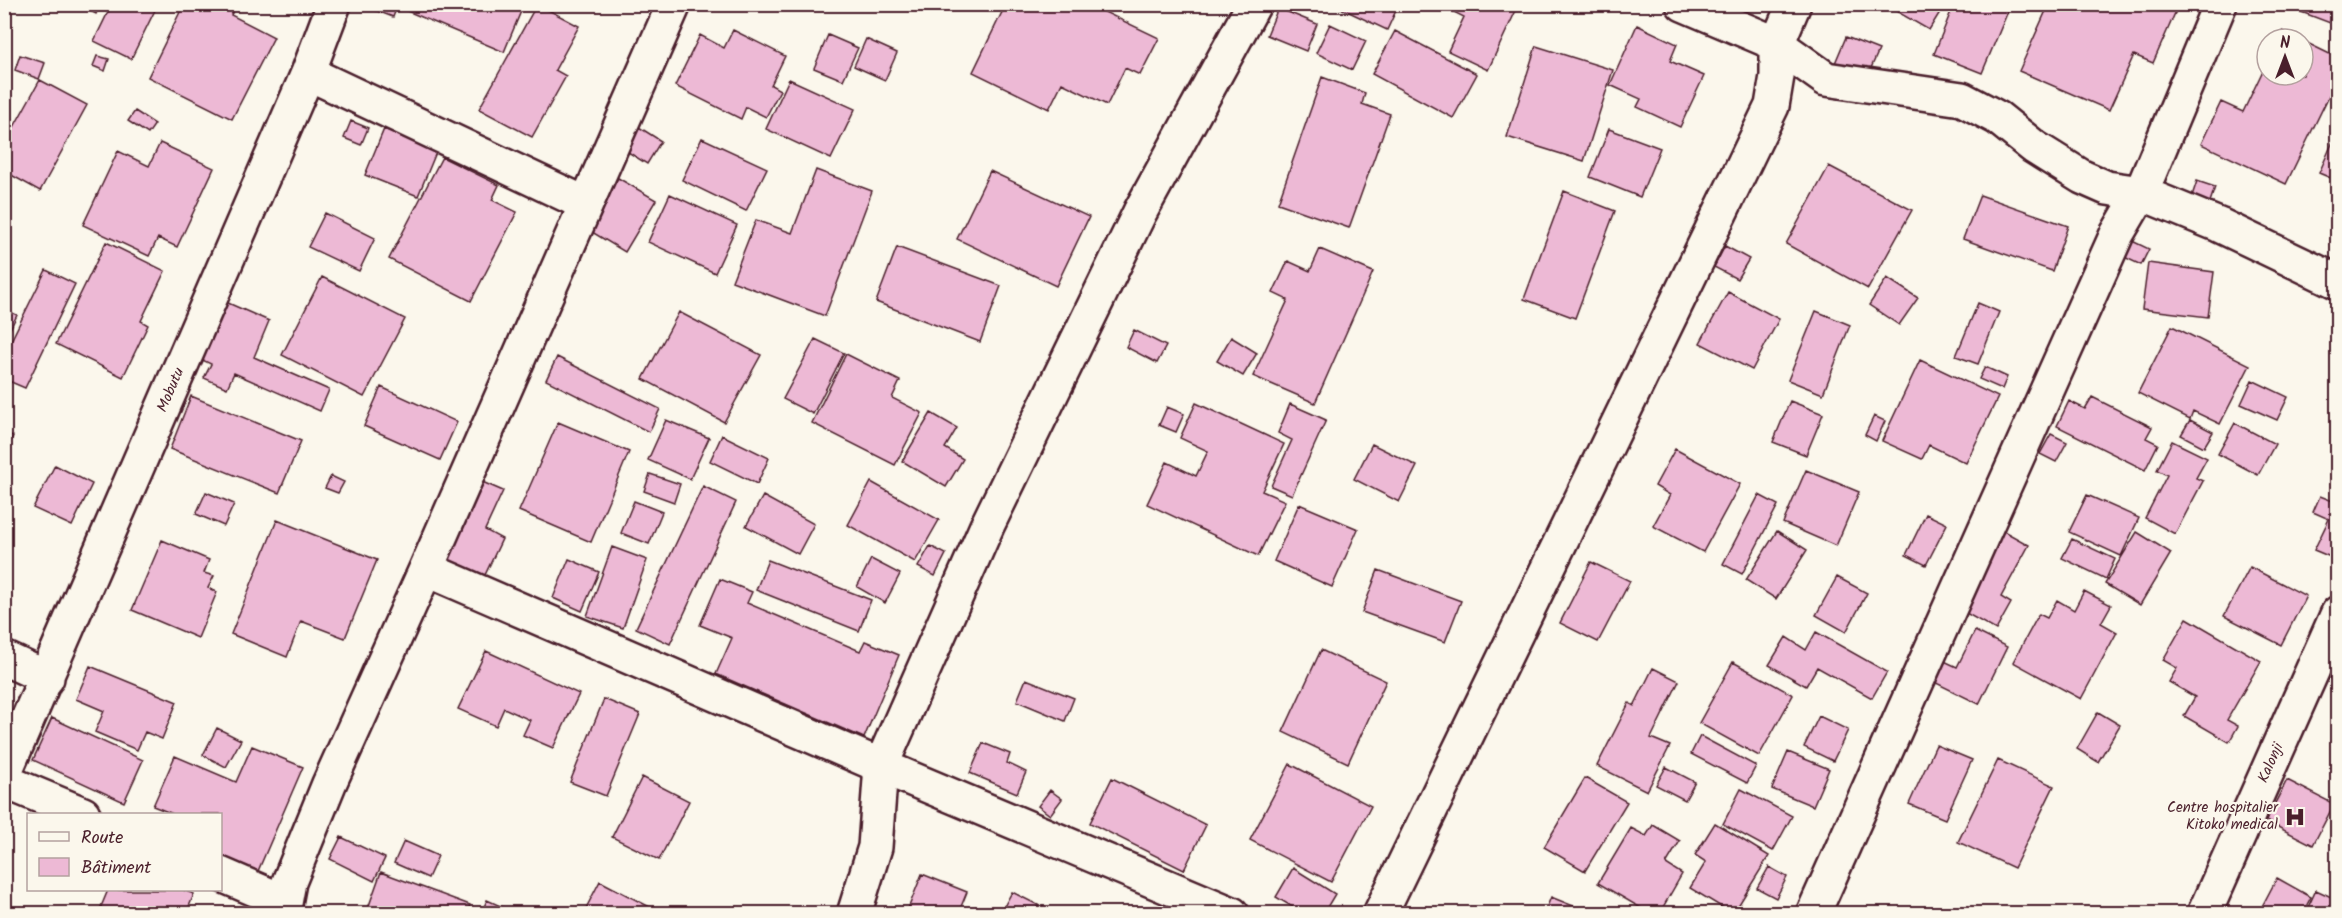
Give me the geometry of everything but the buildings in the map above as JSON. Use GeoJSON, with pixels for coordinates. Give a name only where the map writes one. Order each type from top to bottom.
{"type":"FeatureCollection","features":[{"type":"Feature","properties":{"kind":"street"},"geometry":{"type":"LineString","coordinates":[[222,875],[284,908],[302,846],[674,4]]}},
{"type":"Feature","properties":{"kind":"street"},"geometry":{"type":"LineString","coordinates":[[854,914],[875,847],[881,766],[1012,473],[1140,212],[1254,4]]}},
{"type":"Feature","properties":{"kind":"street"},"geometry":{"type":"LineString","coordinates":[[1683,4],[1777,44],[1826,79],[1962,99],[1998,118],[2034,147],[2082,177],[2107,188],[2141,193],[2219,225],[2337,282]]}},
{"type":"Feature","properties":{"kind":"street"},"geometry":{"type":"LineString","coordinates":[[1380,914],[1772,106],[1777,76],[1777,44],[1794,4]]}},
{"type":"Feature","properties":{"kind":"street"},"geometry":{"type":"LineString","coordinates":[[1813,914],[2117,234],[2141,193],[2220,4]]}},
{"type":"Feature","properties":{"kind":"street","name":"Mobutu"},"geometry":{"type":"LineString","coordinates":[[4,774],[48,678],[308,73],[329,6]]}},
{"type":"Feature","properties":{"kind":"street"},"geometry":{"type":"LineString","coordinates":[[308,73],[586,204]]}},
{"type":"Feature","properties":{"kind":"street"},"geometry":{"type":"LineString","coordinates":[[426,569],[881,766],[1233,914]]}},
{"type":"Feature","properties":{"kind":"street","name":"Kalonji"},"geometry":{"type":"LineString","coordinates":[[2204,914],[2337,613]]}},
{"type":"Feature","properties":{"kind":"street"},"geometry":{"type":"LineString","coordinates":[[4,658],[48,678]]}},
{"type":"Feature","properties":{"kind":"street"},"geometry":{"type":"LineString","coordinates":[[4,781],[81,813]]}},
{"type":"Feature","properties":{"kind":"place","name":"Centre hospitalier Kitoko medical"},"geometry":{"type":"Point","coordinates":[2295,817]}}]}
